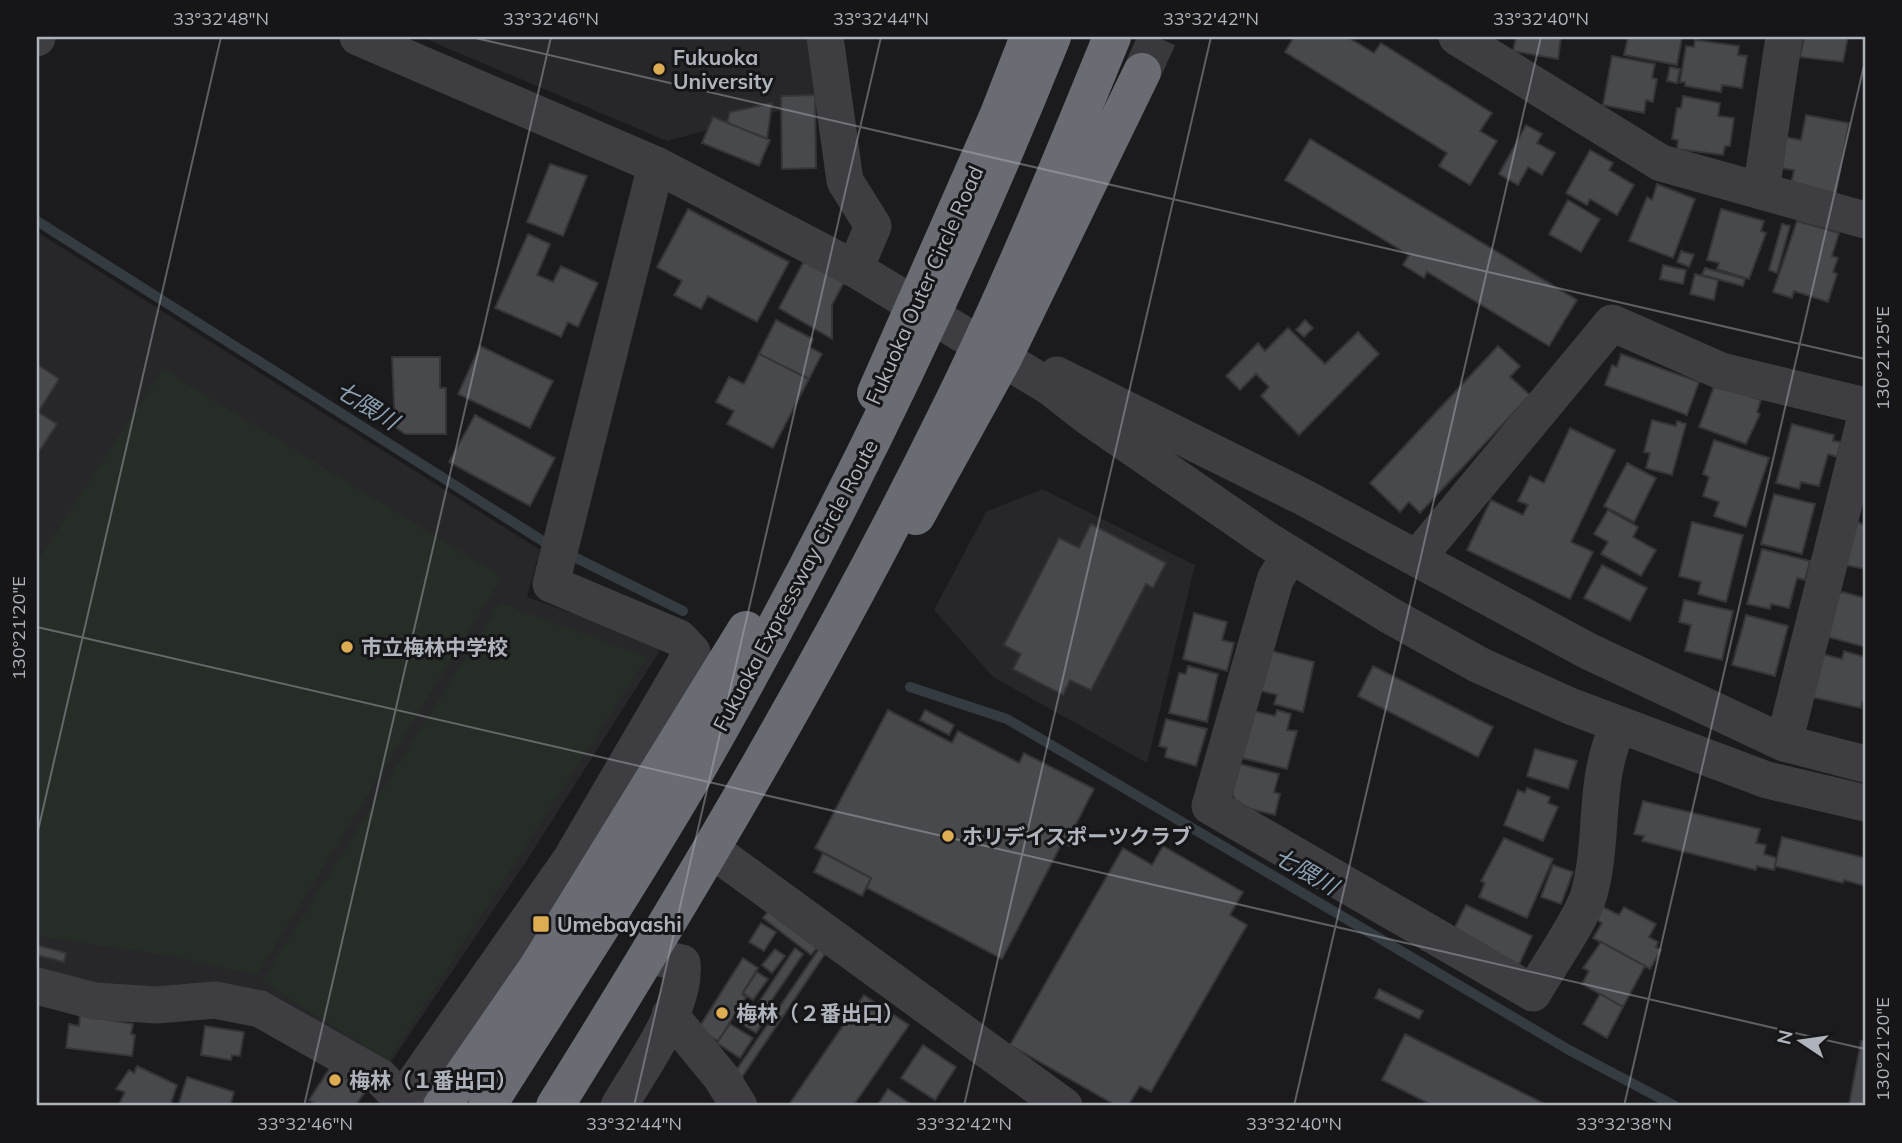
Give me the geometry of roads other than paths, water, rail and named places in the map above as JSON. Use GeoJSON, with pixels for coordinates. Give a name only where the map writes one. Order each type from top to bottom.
{"type":"FeatureCollection","features":[{"type":"Feature","properties":{"kind":"highway","name":"Fukuoka Outer Circle Road"},"geometry":{"type":"LineString","coordinates":[[465,1106],[837,487],[914,303],[999,114],[1029,37]]}},
{"type":"Feature","properties":{"kind":"highway","name":"Fukuoka Expressway Circle Route"},"geometry":{"type":"LineString","coordinates":[[487,1106],[689,782],[799,582],[897,392],[960,256],[1052,37]]}},
{"type":"Feature","properties":{"kind":"highway"},"geometry":{"type":"LineString","coordinates":[[555,1106],[737,806],[854,596],[947,414],[1010,279],[1112,37]]}},
{"type":"Feature","properties":{"kind":"highway"},"geometry":{"type":"LineString","coordinates":[[572,1106],[726,860],[1003,358],[1142,72]]}},
{"type":"Feature","properties":{"kind":"highway"},"geometry":{"type":"LineString","coordinates":[[442,1106],[538,967],[704,696],[897,392]]}},
{"type":"Feature","properties":{"kind":"street"},"geometry":{"type":"LineString","coordinates":[[358,37],[656,165],[855,269],[1003,358],[1290,554],[1389,615],[1479,665],[1570,706],[1767,780],[1865,803]]}},
{"type":"Feature","properties":{"kind":"street"},"geometry":{"type":"LineString","coordinates":[[825,37],[845,181],[873,226],[855,269]]}},
{"type":"Feature","properties":{"kind":"street"},"geometry":{"type":"LineString","coordinates":[[1457,37],[1661,163],[1865,220]]}},
{"type":"Feature","properties":{"kind":"street"},"geometry":{"type":"LineString","coordinates":[[1761,191],[1784,37]]}},
{"type":"Feature","properties":{"kind":"street"},"geometry":{"type":"LineString","coordinates":[[37,986],[94,1001],[157,1005],[215,1000],[260,1009],[380,1077],[400,1103],[571,859],[692,652],[679,638],[551,584],[656,165]]}},
{"type":"Feature","properties":{"kind":"street"},"geometry":{"type":"LineString","coordinates":[[1418,557],[1612,323],[1721,371],[1865,405]]}},
{"type":"Feature","properties":{"kind":"street"},"geometry":{"type":"LineString","coordinates":[[1003,358],[1057,375],[1106,397],[1418,557],[1588,651],[1784,743],[1865,764]]}},
{"type":"Feature","properties":{"kind":"street"},"geometry":{"type":"LineString","coordinates":[[1784,743],[1865,420]]}},
{"type":"Feature","properties":{"kind":"street"},"geometry":{"type":"LineString","coordinates":[[1290,554],[1275,580],[1210,806],[1533,993],[1588,897],[1599,842],[1600,780],[1608,747],[1619,725]]}},
{"type":"Feature","properties":{"kind":"street"},"geometry":{"type":"LineString","coordinates":[[726,860],[1064,1106]]}},
{"type":"Feature","properties":{"kind":"street"},"geometry":{"type":"LineString","coordinates":[[619,1106],[670,1016],[684,982],[682,964],[664,959]]}},
{"type":"Feature","properties":{"kind":"street"},"geometry":{"type":"LineString","coordinates":[[670,1016],[722,1076],[739,1106]]}},
{"type":"Feature","properties":{"kind":"waterway","name":"七隈川"},"geometry":{"type":"LineString","coordinates":[[37,221],[546,543],[683,611]]}},
{"type":"Feature","properties":{"kind":"waterway","name":"七隈川"},"geometry":{"type":"LineString","coordinates":[[910,687],[1007,719],[1569,1050],[1675,1106]]}},
{"type":"Feature","properties":{"kind":"tunnel"},"geometry":{"type":"LineString","coordinates":[[1142,72],[1158,37]]}},
{"type":"Feature","properties":{"kind":"place","name":"Fukuoka University"},"geometry":{"type":"Point","coordinates":[659,69]}},
{"type":"Feature","properties":{"kind":"place","name":"市立梅林中学校"},"geometry":{"type":"Point","coordinates":[347,647]}},
{"type":"Feature","properties":{"kind":"place","name":"ホリデイスポーツクラブ"},"geometry":{"type":"Point","coordinates":[948,836]}},
{"type":"Feature","properties":{"kind":"place","name":"Umebayashi"},"geometry":{"type":"Point","coordinates":[541,924]}},
{"type":"Feature","properties":{"kind":"place","name":"梅林（２番出口）"},"geometry":{"type":"Point","coordinates":[722,1013]}},
{"type":"Feature","properties":{"kind":"place","name":"梅林（１番出口）"},"geometry":{"type":"Point","coordinates":[335,1080]}}]}
